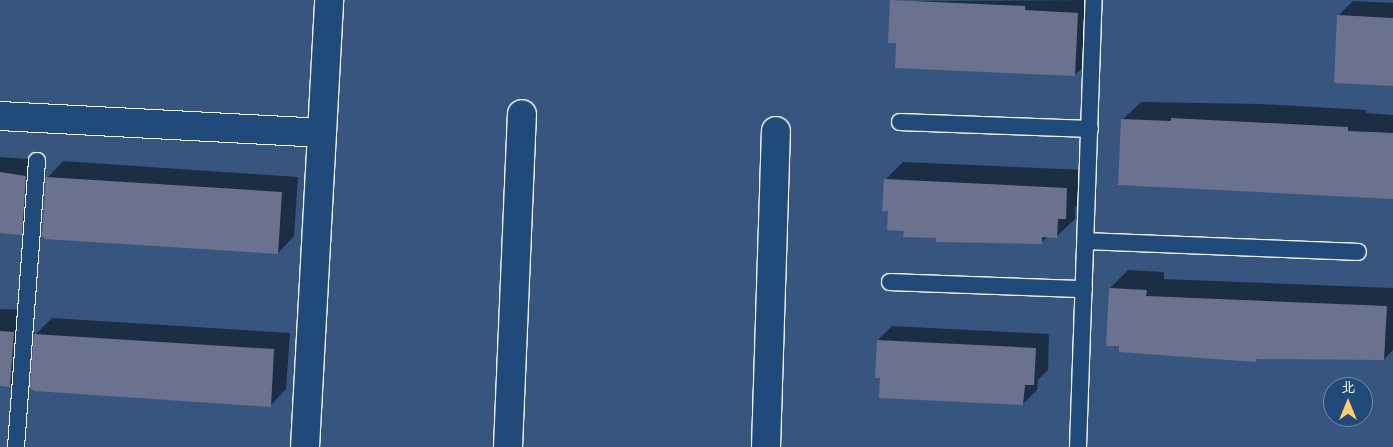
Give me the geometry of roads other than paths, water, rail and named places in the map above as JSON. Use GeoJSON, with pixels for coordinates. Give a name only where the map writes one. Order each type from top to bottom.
{"type":"FeatureCollection","features":[{"type":"Feature","properties":{"kind":"street"},"geometry":{"type":"LineString","coordinates":[[305,447],[329,0]]}},
{"type":"Feature","properties":{"kind":"street"},"geometry":{"type":"LineString","coordinates":[[508,447],[522,114]]}},
{"type":"Feature","properties":{"kind":"street"},"geometry":{"type":"LineString","coordinates":[[0,116],[322,133]]}},
{"type":"Feature","properties":{"kind":"street"},"geometry":{"type":"LineString","coordinates":[[766,447],[776,131]]}},
{"type":"Feature","properties":{"kind":"lane"},"geometry":{"type":"LineString","coordinates":[[1078,447],[1094,0]]}},
{"type":"Feature","properties":{"kind":"lane"},"geometry":{"type":"LineString","coordinates":[[900,122],[1090,129]]}},
{"type":"Feature","properties":{"kind":"lane"},"geometry":{"type":"LineString","coordinates":[[16,447],[37,161]]}},
{"type":"Feature","properties":{"kind":"lane"},"geometry":{"type":"LineString","coordinates":[[1086,241],[1358,252]]}},
{"type":"Feature","properties":{"kind":"lane"},"geometry":{"type":"LineString","coordinates":[[890,282],[1084,289]]}}]}
